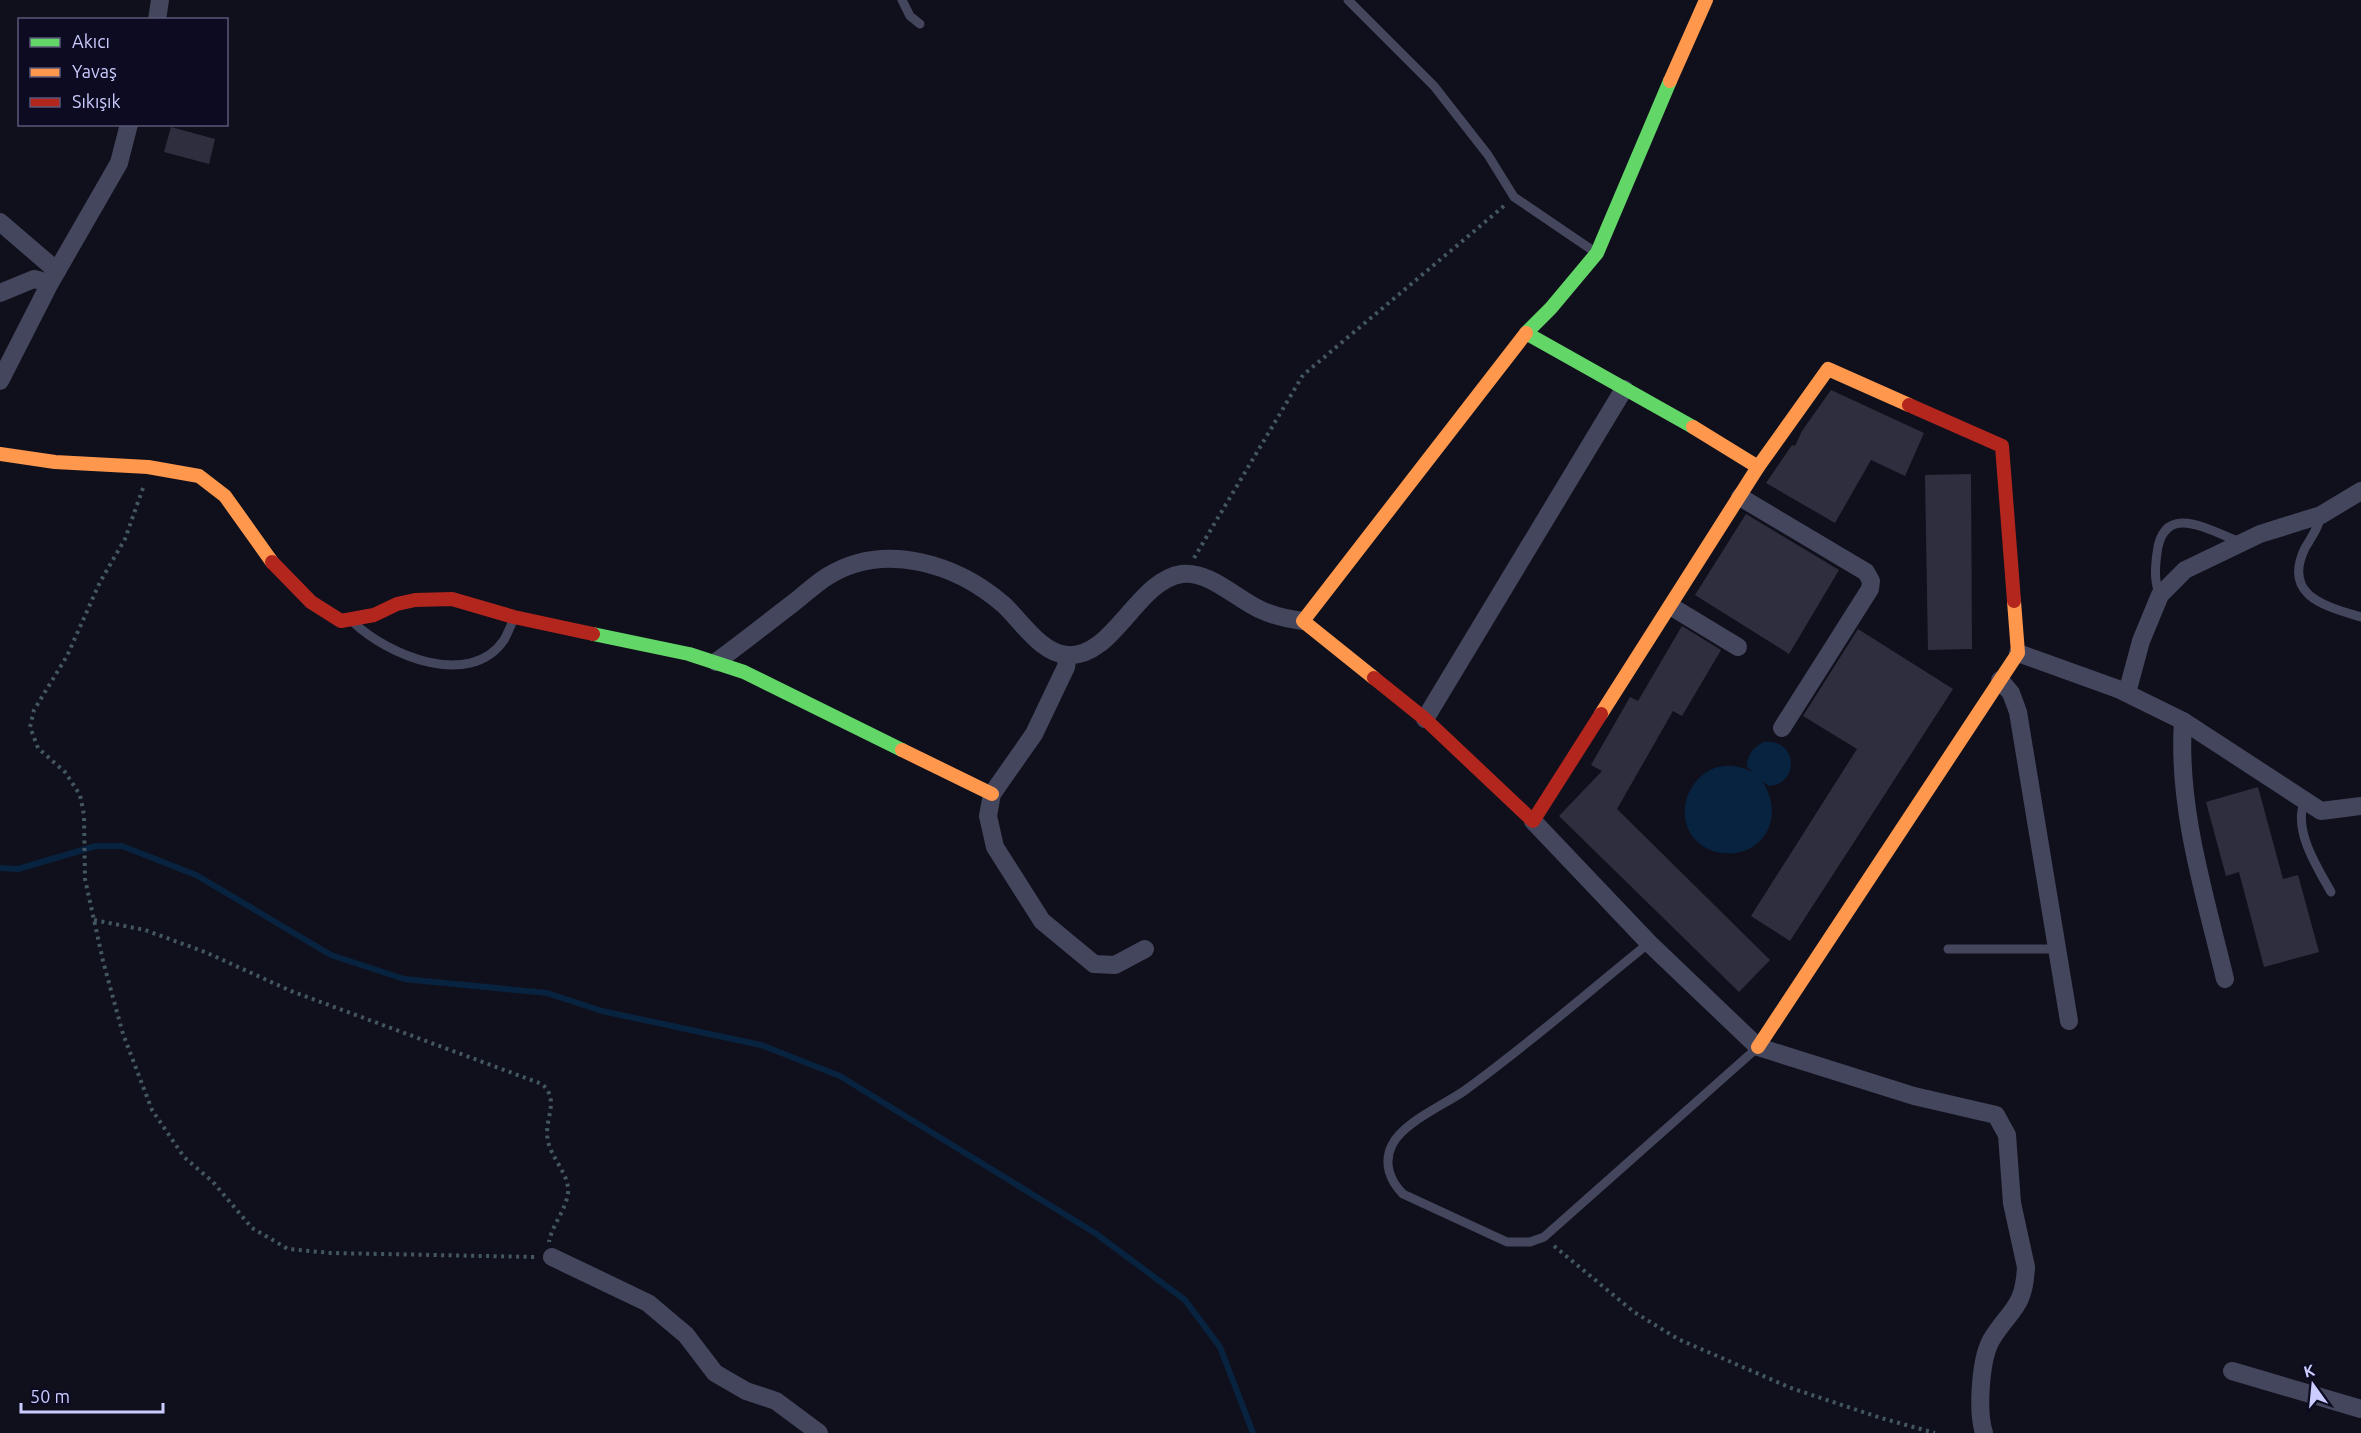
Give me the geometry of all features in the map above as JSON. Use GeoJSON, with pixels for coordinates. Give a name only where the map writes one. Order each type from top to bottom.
{"type":"FeatureCollection","features":[{"type":"Feature","properties":{"kind":"street"},"geometry":{"type":"LineString","coordinates":[[156,18],[160,0]]}},
{"type":"Feature","properties":{"kind":"street"},"geometry":{"type":"LineString","coordinates":[[1303,621],[1526,333],[1597,253],[1660,102],[1706,0]]}},
{"type":"Feature","properties":{"kind":"street"},"geometry":{"type":"LineString","coordinates":[[0,381],[54,277],[118,163],[128,126]]}},
{"type":"Feature","properties":{"kind":"street"},"geometry":{"type":"LineString","coordinates":[[0,222],[54,277]]}},
{"type":"Feature","properties":{"kind":"street"},"geometry":{"type":"LineString","coordinates":[[0,293],[34,279],[54,277]]}},
{"type":"Feature","properties":{"kind":"street"},"geometry":{"type":"LineString","coordinates":[[1526,333],[1716,438],[1758,467]]}},
{"type":"Feature","properties":{"kind":"street"},"geometry":{"type":"LineString","coordinates":[[1533,822],[1672,607],[1758,467],[1828,369],[2002,446],[2018,653],[1758,1047]]}},
{"type":"Feature","properties":{"kind":"street"},"geometry":{"type":"LineString","coordinates":[[1425,719],[1624,389]]}},
{"type":"Feature","properties":{"kind":"street"},"geometry":{"type":"LineString","coordinates":[[0,454],[55,462],[148,466],[189,472],[217,487],[262,551],[310,602],[341,621],[352,621],[374,615],[397,604],[434,599],[470,603],[514,617],[664,648],[717,662],[744,672],[992,794]]}},
{"type":"Feature","properties":{"kind":"street"},"geometry":{"type":"LineString","coordinates":[[2127,693],[2141,641],[2160,595],[2185,570],[2260,534],[2321,515],[2361,491]]}},
{"type":"Feature","properties":{"kind":"street"},"geometry":{"type":"LineString","coordinates":[[1740,497],[1866,572],[1870,581],[1870,589],[1848,627],[1782,728]]}},
{"type":"Feature","properties":{"kind":"street"},"geometry":{"type":"LineString","coordinates":[[717,662],[828,576],[856,565],[894,559],[917,560],[966,579],[1000,602],[1046,647],[1068,655],[1091,649],[1160,583],[1185,574],[1206,578],[1271,614],[1303,621],[1425,719],[1533,822],[1650,944],[1758,1047],[1914,1096],[1990,1112],[2001,1120],[2007,1135],[2012,1203],[2026,1267],[2020,1300],[1993,1337],[1986,1352],[1981,1413],[1984,1433]]}},
{"type":"Feature","properties":{"kind":"street"},"geometry":{"type":"LineString","coordinates":[[1672,607],[1738,647]]}},
{"type":"Feature","properties":{"kind":"street"},"geometry":{"type":"LineString","coordinates":[[2018,653],[2127,693],[2183,721],[2321,811],[2361,806]]}},
{"type":"Feature","properties":{"kind":"street"},"geometry":{"type":"LineString","coordinates":[[1068,655],[1066,667],[1034,734],[992,794],[988,816],[995,848],[1042,921],[1094,964],[1115,965],[1145,950]]}},
{"type":"Feature","properties":{"kind":"street"},"geometry":{"type":"LineString","coordinates":[[2000,680],[2011,693],[2018,712],[2069,1021]]}},
{"type":"Feature","properties":{"kind":"street"},"geometry":{"type":"LineString","coordinates":[[2183,721],[2181,747],[2187,812],[2225,979]]}},
{"type":"Feature","properties":{"kind":"street"},"geometry":{"type":"LineString","coordinates":[[552,1257],[648,1303],[686,1335],[715,1373],[746,1391],[776,1401],[819,1433]]}},
{"type":"Feature","properties":{"kind":"street"},"geometry":{"type":"LineString","coordinates":[[2232,1371],[2361,1409]]}},
{"type":"Feature","properties":{"kind":"lane"},"geometry":{"type":"LineString","coordinates":[[902,0],[910,16],[920,24]]}},
{"type":"Feature","properties":{"kind":"lane"},"geometry":{"type":"LineString","coordinates":[[1348,0],[1434,86],[1488,155],[1515,197],[1597,253]]}},
{"type":"Feature","properties":{"kind":"lane"},"geometry":{"type":"LineString","coordinates":[[2321,515],[2319,528],[2305,549],[2298,572],[2300,584],[2307,595],[2334,609],[2361,617]]}},
{"type":"Feature","properties":{"kind":"lane"},"geometry":{"type":"LineString","coordinates":[[2160,595],[2156,586],[2156,556],[2158,538],[2167,528],[2181,522],[2190,522],[2235,540],[2238,544]]}},
{"type":"Feature","properties":{"kind":"lane"},"geometry":{"type":"LineString","coordinates":[[352,621],[371,637],[398,653],[424,662],[449,664],[470,661],[487,654],[504,639],[514,617]]}},
{"type":"Feature","properties":{"kind":"lane"},"geometry":{"type":"LineString","coordinates":[[2305,800],[2301,810],[2303,828],[2311,853],[2331,892]]}},
{"type":"Feature","properties":{"kind":"lane"},"geometry":{"type":"LineString","coordinates":[[1650,944],[1464,1090],[1402,1131],[1392,1144],[1388,1162],[1389,1172],[1403,1194],[1507,1242],[1530,1242],[1544,1237],[1758,1047]]}},
{"type":"Feature","properties":{"kind":"lane"},"geometry":{"type":"LineString","coordinates":[[1948,949],[2058,949]]}},
{"type":"Feature","properties":{"kind":"path"},"geometry":{"type":"LineString","coordinates":[[1185,574],[1303,375],[1515,197]]}},
{"type":"Feature","properties":{"kind":"path"},"geometry":{"type":"LineString","coordinates":[[94,920],[145,930],[205,952],[291,991],[542,1084],[547,1089],[552,1102],[547,1139],[564,1177],[568,1193],[550,1237],[552,1257],[320,1252],[288,1249],[252,1228],[213,1182],[184,1157],[152,1110],[123,1034],[94,920],[84,866],[83,805],[76,787],[34,742],[31,719],[67,656],[100,582],[133,522],[148,466]]}},
{"type":"Feature","properties":{"kind":"path"},"geometry":{"type":"LineString","coordinates":[[1544,1237],[1616,1299],[1678,1338],[1791,1388],[1935,1433]]}},
{"type":"Feature","properties":{"kind":"water"},"geometry":{"type":"Polygon","coordinates":[[[1764,742],[1775,743],[1783,747],[1789,753],[1791,761],[1790,770],[1779,783],[1769,786],[1762,781],[1772,809],[1769,827],[1758,843],[1749,849],[1731,853],[1713,851],[1696,840],[1687,825],[1685,808],[1690,791],[1700,777],[1715,768],[1733,766],[1754,773],[1747,767],[1749,755],[1764,742]]]}},
{"type":"Feature","properties":{"kind":"building"},"geometry":{"type":"Polygon","coordinates":[[[171,127],[215,139],[209,164],[164,152],[171,127]]]}},
{"type":"Feature","properties":{"kind":"building"},"geometry":{"type":"Polygon","coordinates":[[[1831,390],[1924,433],[1905,476],[1871,460],[1835,523],[1766,483],[1792,445],[1795,446],[1802,431],[1831,390]]]}},
{"type":"Feature","properties":{"kind":"building"},"geometry":{"type":"Polygon","coordinates":[[[1971,474],[1972,649],[1928,650],[1925,475],[1971,474]]]}},
{"type":"Feature","properties":{"kind":"building"},"geometry":{"type":"Polygon","coordinates":[[[1746,514],[1839,570],[1789,654],[1695,595],[1746,514]]]}},
{"type":"Feature","properties":{"kind":"building"},"geometry":{"type":"Polygon","coordinates":[[[1682,626],[1721,650],[1682,716],[1673,711],[1617,809],[1770,960],[1739,992],[1559,816],[1602,771],[1591,765],[1630,697],[1638,701],[1682,626]]]}},
{"type":"Feature","properties":{"kind":"building"},"geometry":{"type":"Polygon","coordinates":[[[1858,629],[1953,689],[1790,941],[1751,916],[1857,749],[1803,716],[1858,629]]]}},
{"type":"Feature","properties":{"kind":"building"},"geometry":{"type":"Polygon","coordinates":[[[2258,787],[2283,879],[2298,875],[2319,952],[2264,967],[2239,872],[2226,876],[2206,802],[2258,787]]]}},
{"type":"Feature","properties":{"kind":"waterway"},"geometry":{"type":"LineString","coordinates":[[0,868],[18,869],[96,846],[122,846],[196,875],[331,955],[404,979],[547,993],[602,1011],[761,1045],[840,1076],[1095,1233],[1185,1300],[1220,1347],[1253,1433]]}},
{"type":"Feature","properties":{"kind":"traffic: fast"},"geometry":{"type":"LineString","coordinates":[[1670,81],[1597,253],[1551,308],[1526,333],[1693,427]]}},
{"type":"Feature","properties":{"kind":"traffic: fast"},"geometry":{"type":"LineString","coordinates":[[593,634],[689,654],[744,672],[902,750]]}},
{"type":"Feature","properties":{"kind":"traffic: slow"},"geometry":{"type":"LineString","coordinates":[[1670,81],[1706,0]]}},
{"type":"Feature","properties":{"kind":"traffic: slow"},"geometry":{"type":"LineString","coordinates":[[1374,678],[1303,621],[1526,333]]}},
{"type":"Feature","properties":{"kind":"traffic: slow"},"geometry":{"type":"LineString","coordinates":[[1758,467],[1828,369],[1909,405]]}},
{"type":"Feature","properties":{"kind":"traffic: slow"},"geometry":{"type":"LineString","coordinates":[[1601,714],[1758,467],[1693,427]]}},
{"type":"Feature","properties":{"kind":"traffic: slow"},"geometry":{"type":"LineString","coordinates":[[0,454],[55,462],[148,467],[199,476],[225,496],[272,562]]}},
{"type":"Feature","properties":{"kind":"traffic: slow"},"geometry":{"type":"LineString","coordinates":[[1758,1047],[2018,653],[2014,601]]}},
{"type":"Feature","properties":{"kind":"traffic: slow"},"geometry":{"type":"LineString","coordinates":[[902,750],[992,794]]}},
{"type":"Feature","properties":{"kind":"traffic: jam"},"geometry":{"type":"LineString","coordinates":[[1909,405],[2002,446],[2014,601]]}},
{"type":"Feature","properties":{"kind":"traffic: jam"},"geometry":{"type":"LineString","coordinates":[[272,562],[311,602],[341,621],[374,615],[397,604],[415,600],[452,599],[514,617],[593,634]]}},
{"type":"Feature","properties":{"kind":"traffic: jam"},"geometry":{"type":"LineString","coordinates":[[1374,678],[1425,719],[1533,821],[1601,714]]}}]}
